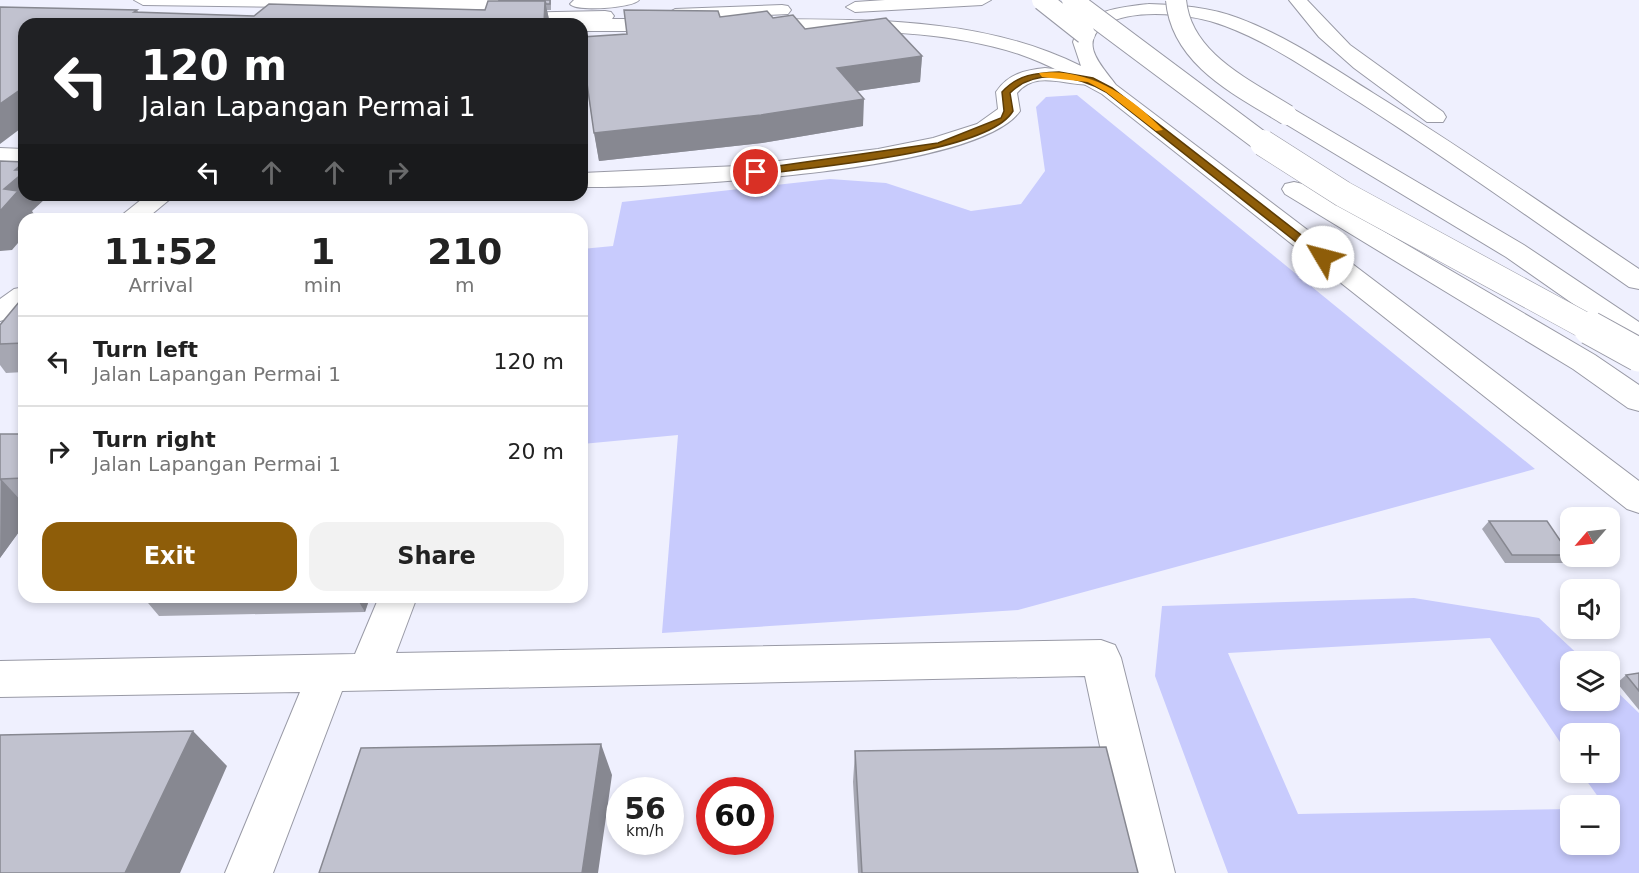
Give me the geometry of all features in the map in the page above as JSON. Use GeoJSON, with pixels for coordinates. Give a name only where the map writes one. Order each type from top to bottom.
{"type":"FeatureCollection","features":[{"type":"Feature","properties":{"kind":"main road"},"geometry":{"type":"LineString","coordinates":[[138,7],[509,6],[630,0]]}},
{"type":"Feature","properties":{"kind":"main road"},"geometry":{"type":"LineString","coordinates":[[834,5],[901,0]]}},
{"type":"Feature","properties":{"kind":"main road"},"geometry":{"type":"LineString","coordinates":[[548,18],[982,0]]}},
{"type":"Feature","properties":{"kind":"main road"},"geometry":{"type":"LineString","coordinates":[[1042,0],[1114,57]]}},
{"type":"Feature","properties":{"kind":"main road"},"geometry":{"type":"LineString","coordinates":[[1072,0],[1252,136],[1334,188],[1639,355]]}},
{"type":"Feature","properties":{"kind":"main road"},"geometry":{"type":"LineString","coordinates":[[1176,0],[1175,14],[1182,33],[1205,58],[1234,81],[1515,251],[1639,336]]}},
{"type":"Feature","properties":{"kind":"main road"},"geometry":{"type":"LineString","coordinates":[[1298,0],[1314,22],[1358,59],[1639,270]]}},
{"type":"Feature","properties":{"kind":"main road"},"geometry":{"type":"LineString","coordinates":[[138,7],[395,18]]}},
{"type":"Feature","properties":{"kind":"main road"},"geometry":{"type":"LineString","coordinates":[[768,10],[812,7]]}},
{"type":"Feature","properties":{"kind":"main road"},"geometry":{"type":"LineString","coordinates":[[1100,85],[1083,48],[1089,28],[1102,19],[1144,10],[1213,16],[1287,50],[1375,103],[1639,281]]}},
{"type":"Feature","properties":{"kind":"main road"},"geometry":{"type":"LineString","coordinates":[[588,25],[710,24],[908,28],[980,38],[1027,50],[1100,85],[1639,500]]}},
{"type":"Feature","properties":{"kind":"main road"},"geometry":{"type":"LineString","coordinates":[[1027,50],[1035,63],[1031,76]]}},
{"type":"Feature","properties":{"kind":"main road"},"geometry":{"type":"LineString","coordinates":[[588,180],[620,183],[717,177],[940,145],[996,125],[1004,119],[1009,111],[1006,92],[1015,83],[1031,76],[1059,74],[1100,85]]}},
{"type":"Feature","properties":{"kind":"main road"},"geometry":{"type":"LineString","coordinates":[[0,155],[18,156]]}},
{"type":"Feature","properties":{"kind":"main road"},"geometry":{"type":"LineString","coordinates":[[1285,183],[1584,362],[1639,400]]}},
{"type":"Feature","properties":{"kind":"main road"},"geometry":{"type":"LineString","coordinates":[[138,213],[155,201]]}},
{"type":"Feature","properties":{"kind":"main road"},"geometry":{"type":"LineString","coordinates":[[0,312],[18,299]]}},
{"type":"Feature","properties":{"kind":"main road"},"geometry":{"type":"LineString","coordinates":[[249,873],[348,674],[394,603]]}},
{"type":"Feature","properties":{"kind":"main road"},"geometry":{"type":"LineString","coordinates":[[0,679],[1101,658],[1151,873]]}},
{"type":"Feature","properties":{"kind":"shaded area"},"geometry":{"type":"Polygon","coordinates":[[[1077,95],[1535,469],[1018,610],[662,633],[678,435],[588,443],[588,248],[613,246],[622,202],[830,179],[886,183],[971,211],[1021,204],[1045,171],[1036,107],[1046,97],[1077,95]]]}},
{"type":"Feature","properties":{"kind":"shaded area"},"geometry":{"type":"Polygon","coordinates":[[[1414,598],[1539,618],[1574,651],[1560,651],[1560,711],[1620,711],[1620,695],[1639,713],[1639,873],[1228,873],[1155,676],[1162,606],[1414,598]],[[1490,638],[1228,653],[1298,814],[1560,809],[1560,855],[1620,855],[1620,795],[1597,795],[1588,783],[1620,783],[1620,723],[1560,723],[1560,742],[1490,638]]]}},
{"type":"Feature","properties":{"kind":"building"},"geometry":{"type":"Polygon","coordinates":[[[499,0],[550,0],[550,4],[546,4],[545,1],[499,0]]]}},
{"type":"Feature","properties":{"kind":"building"},"geometry":{"type":"Polygon","coordinates":[[[488,1],[545,1],[544,18],[18,18],[18,91],[0,104],[0,7],[137,10],[134,12],[254,16],[269,4],[485,10],[488,1]]]}},
{"type":"Feature","properties":{"kind":"building"},"geometry":{"type":"Polygon","coordinates":[[[624,10],[718,11],[720,17],[767,11],[773,18],[793,15],[805,29],[886,18],[922,56],[837,68],[864,99],[761,115],[594,133],[588,90],[588,37],[627,34],[624,10]]]}},
{"type":"Feature","properties":{"kind":"building"},"geometry":{"type":"Polygon","coordinates":[[[0,161],[18,162],[18,167],[15,170],[18,170],[18,177],[4,189],[18,191],[0,211],[0,161]]]}},
{"type":"Feature","properties":{"kind":"building"},"geometry":{"type":"Polygon","coordinates":[[[18,303],[18,343],[0,344],[0,325],[18,303]]]}},
{"type":"Feature","properties":{"kind":"building"},"geometry":{"type":"Polygon","coordinates":[[[0,434],[18,434],[18,478],[0,480],[0,434]]]}},
{"type":"Feature","properties":{"kind":"building"},"geometry":{"type":"Polygon","coordinates":[[[1489,521],[1547,521],[1560,540],[1560,555],[1512,555],[1489,521]]]}},
{"type":"Feature","properties":{"kind":"building"},"geometry":{"type":"Polygon","coordinates":[[[1639,673],[1639,691],[1626,675],[1639,673]]]}},
{"type":"Feature","properties":{"kind":"building"},"geometry":{"type":"Polygon","coordinates":[[[193,731],[125,873],[0,873],[0,735],[193,731]]]}},
{"type":"Feature","properties":{"kind":"building"},"geometry":{"type":"Polygon","coordinates":[[[601,744],[582,873],[319,873],[361,748],[601,744]]]}},
{"type":"Feature","properties":{"kind":"building"},"geometry":{"type":"Polygon","coordinates":[[[1106,747],[1138,873],[862,873],[855,751],[1106,747]]]}},
{"type":"Feature","properties":{"kind":"slow traffic"},"geometry":{"type":"LineString","coordinates":[[1042,75],[1059,74],[1090,79],[1109,90],[1159,130]]}},
{"type":"Feature","properties":{"kind":"route"},"geometry":{"type":"LineString","coordinates":[[756,172],[940,145],[996,125],[1004,119],[1009,111],[1006,92],[1015,83],[1031,76],[1059,74],[1090,79],[1109,90],[1323,257]]}}]}
